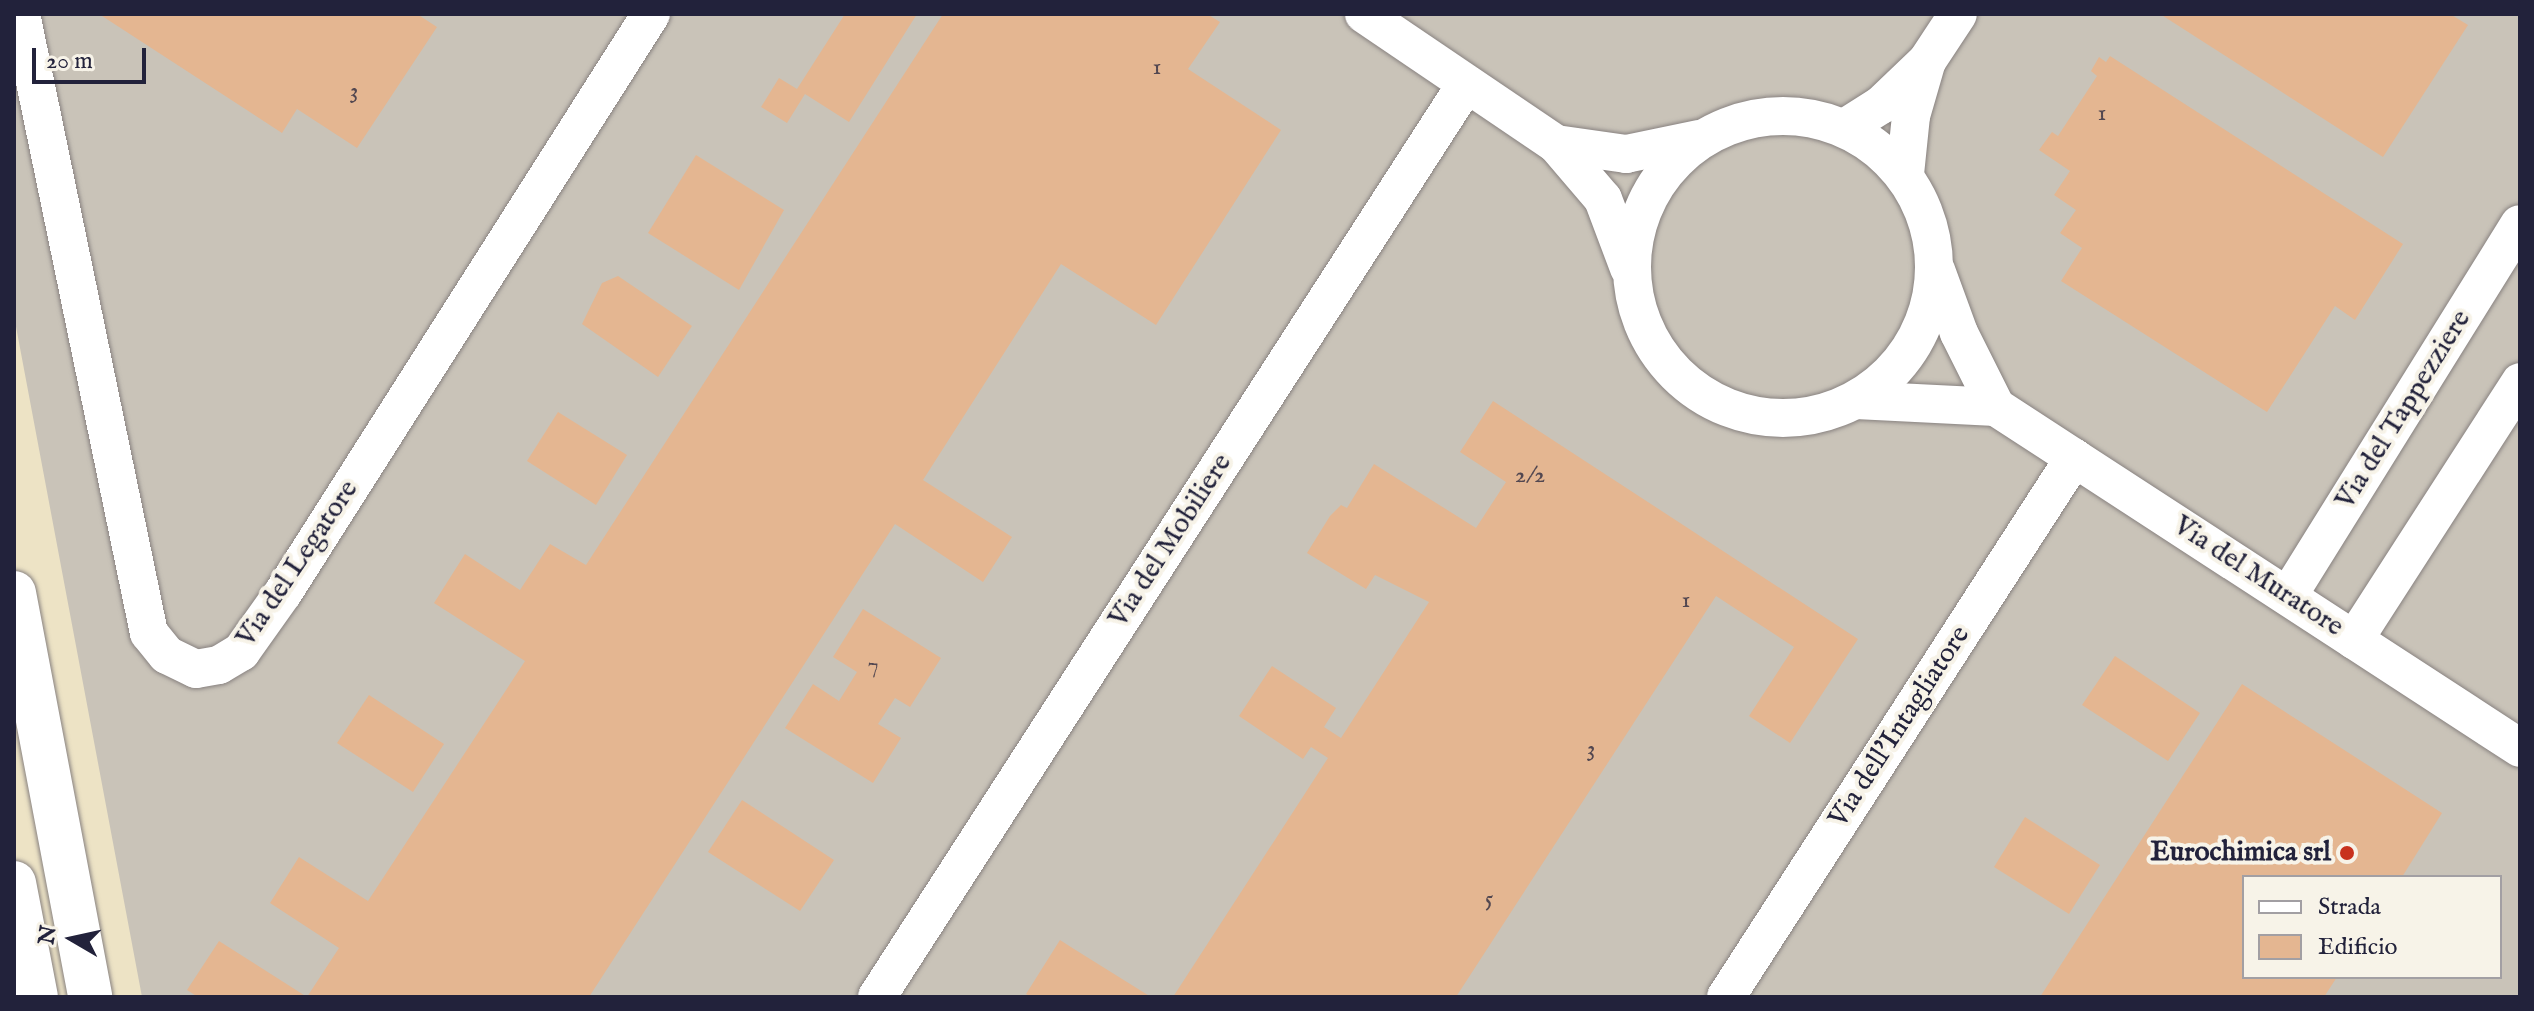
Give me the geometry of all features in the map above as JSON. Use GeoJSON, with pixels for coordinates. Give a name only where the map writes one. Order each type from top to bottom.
{"type":"FeatureCollection","features":[{"type":"Feature","properties":{"kind":"main road"},"geometry":{"type":"LineString","coordinates":[[14,593],[90,997]]}},
{"type":"Feature","properties":{"kind":"main road"},"geometry":{"type":"LineString","coordinates":[[14,883],[36,997]]}},
{"type":"Feature","properties":{"kind":"street","name":"Via del Legatore"},"geometry":{"type":"LineString","coordinates":[[21,14],[149,633],[167,655],[196,669],[219,665],[241,652],[283,593],[651,14]]}},
{"type":"Feature","properties":{"kind":"street"},"geometry":{"type":"LineString","coordinates":[[1364,14],[1556,144],[1603,199],[1631,274],[1649,335],[1669,368],[1709,400],[1757,417],[1795,417],[1856,400],[1996,407],[1959,333],[1936,268],[1928,218],[1905,174],[1878,147],[1846,127],[1796,114],[1746,118],[1699,139],[1626,154],[1556,144]]}},
{"type":"Feature","properties":{"kind":"street"},"geometry":{"type":"LineString","coordinates":[[1846,127],[1881,105],[1927,61],[1958,14]]}},
{"type":"Feature","properties":{"kind":"street"},"geometry":{"type":"LineString","coordinates":[[1905,174],[1911,116],[1927,61]]}},
{"type":"Feature","properties":{"kind":"street","name":"Via del Mobiliere"},"geometry":{"type":"LineString","coordinates":[[877,997],[1466,84]]}},
{"type":"Feature","properties":{"kind":"street"},"geometry":{"type":"LineString","coordinates":[[1631,274],[1638,222],[1661,175],[1699,139]]}},
{"type":"Feature","properties":{"kind":"street","name":"Via del Tappezziere"},"geometry":{"type":"LineString","coordinates":[[2288,596],[2520,224]]}},
{"type":"Feature","properties":{"kind":"street"},"geometry":{"type":"LineString","coordinates":[[1856,400],[1889,377],[1914,345],[1930,308],[1936,268]]}},
{"type":"Feature","properties":{"kind":"street"},"geometry":{"type":"LineString","coordinates":[[2354,640],[2520,382]]}},
{"type":"Feature","properties":{"kind":"street","name":"Via del Muratore"},"geometry":{"type":"LineString","coordinates":[[1996,407],[2520,748]]}},
{"type":"Feature","properties":{"kind":"street","name":"Via dell'Intagliatore"},"geometry":{"type":"LineString","coordinates":[[1726,997],[2074,458]]}},
{"type":"Feature","properties":{"kind":"shaded area"},"geometry":{"type":"Polygon","coordinates":[[[14,14],[2520,14],[2520,997],[142,997],[14,316],[14,14]]]}},
{"type":"Feature","properties":{"kind":"building"},"geometry":{"type":"Polygon","coordinates":[[[99,14],[417,14],[437,27],[357,148],[297,109],[282,133],[99,14]]]}},
{"type":"Feature","properties":{"kind":"building"},"geometry":{"type":"Polygon","coordinates":[[[845,14],[917,14],[849,122],[805,94],[787,123],[761,107],[779,78],[797,89],[845,14]]]}},
{"type":"Feature","properties":{"kind":"building"},"geometry":{"type":"Polygon","coordinates":[[[943,14],[1207,14],[1220,22],[1188,69],[1281,130],[1156,325],[1061,264],[923,480],[1012,537],[983,582],[895,524],[589,997],[307,997],[339,948],[270,903],[299,857],[368,901],[525,661],[434,603],[465,554],[520,590],[550,544],[586,565],[943,14]]]}},
{"type":"Feature","properties":{"kind":"building"},"geometry":{"type":"Polygon","coordinates":[[[2160,14],[2450,14],[2468,25],[2383,157],[2160,14]]]}},
{"type":"Feature","properties":{"kind":"building"},"geometry":{"type":"Polygon","coordinates":[[[2110,56],[2403,244],[2355,320],[2335,306],[2267,412],[2061,281],[2082,248],[2060,233],[2076,210],[2054,195],[2070,171],[2039,150],[2052,132],[2058,136],[2097,76],[2091,71],[2099,57],[2106,62],[2110,56]]]}},
{"type":"Feature","properties":{"kind":"building"},"geometry":{"type":"Polygon","coordinates":[[[696,155],[784,210],[739,290],[648,233],[696,155]]]}},
{"type":"Feature","properties":{"kind":"building"},"geometry":{"type":"Polygon","coordinates":[[[618,276],[692,326],[658,377],[582,324],[602,283],[618,276]]]}},
{"type":"Feature","properties":{"kind":"building"},"geometry":{"type":"Polygon","coordinates":[[[1493,401],[1858,639],[1790,743],[1749,716],[1794,647],[1716,596],[1456,997],[1173,997],[1328,758],[1311,747],[1303,759],[1239,716],[1272,666],[1336,708],[1324,727],[1341,738],[1429,602],[1375,575],[1366,589],[1307,553],[1330,516],[1341,505],[1347,508],[1374,464],[1476,528],[1506,482],[1460,452],[1493,401]]]}},
{"type":"Feature","properties":{"kind":"building"},"geometry":{"type":"Polygon","coordinates":[[[558,412],[627,455],[596,505],[527,461],[558,412]]]}},
{"type":"Feature","properties":{"kind":"building"},"geometry":{"type":"Polygon","coordinates":[[[863,609],[941,658],[910,707],[895,698],[878,724],[901,738],[873,783],[785,728],[813,684],[839,701],[857,672],[833,657],[863,609]]]}},
{"type":"Feature","properties":{"kind":"building"},"geometry":{"type":"Polygon","coordinates":[[[2115,656],[2200,713],[2168,761],[2082,705],[2115,656]]]}},
{"type":"Feature","properties":{"kind":"building"},"geometry":{"type":"Polygon","coordinates":[[[2242,684],[2442,813],[2403,875],[2242,875],[2242,979],[2336,979],[2324,997],[2040,997],[2242,684]]]}},
{"type":"Feature","properties":{"kind":"building"},"geometry":{"type":"Polygon","coordinates":[[[369,695],[444,744],[413,792],[337,743],[369,695]]]}},
{"type":"Feature","properties":{"kind":"building"},"geometry":{"type":"Polygon","coordinates":[[[742,800],[834,860],[800,911],[708,852],[742,800]]]}},
{"type":"Feature","properties":{"kind":"building"},"geometry":{"type":"Polygon","coordinates":[[[2025,817],[2100,865],[2069,914],[1994,867],[2025,817]]]}},
{"type":"Feature","properties":{"kind":"building"},"geometry":{"type":"Polygon","coordinates":[[[1060,940],[1151,997],[1031,997],[1026,994],[1060,940]]]}},
{"type":"Feature","properties":{"kind":"building"},"geometry":{"type":"Polygon","coordinates":[[[219,941],[307,997],[198,997],[187,990],[219,941]]]}},
{"type":"Feature","properties":{"kind":"place","name":"Eurochimica srl"},"geometry":{"type":"Point","coordinates":[2347,853]}}]}
